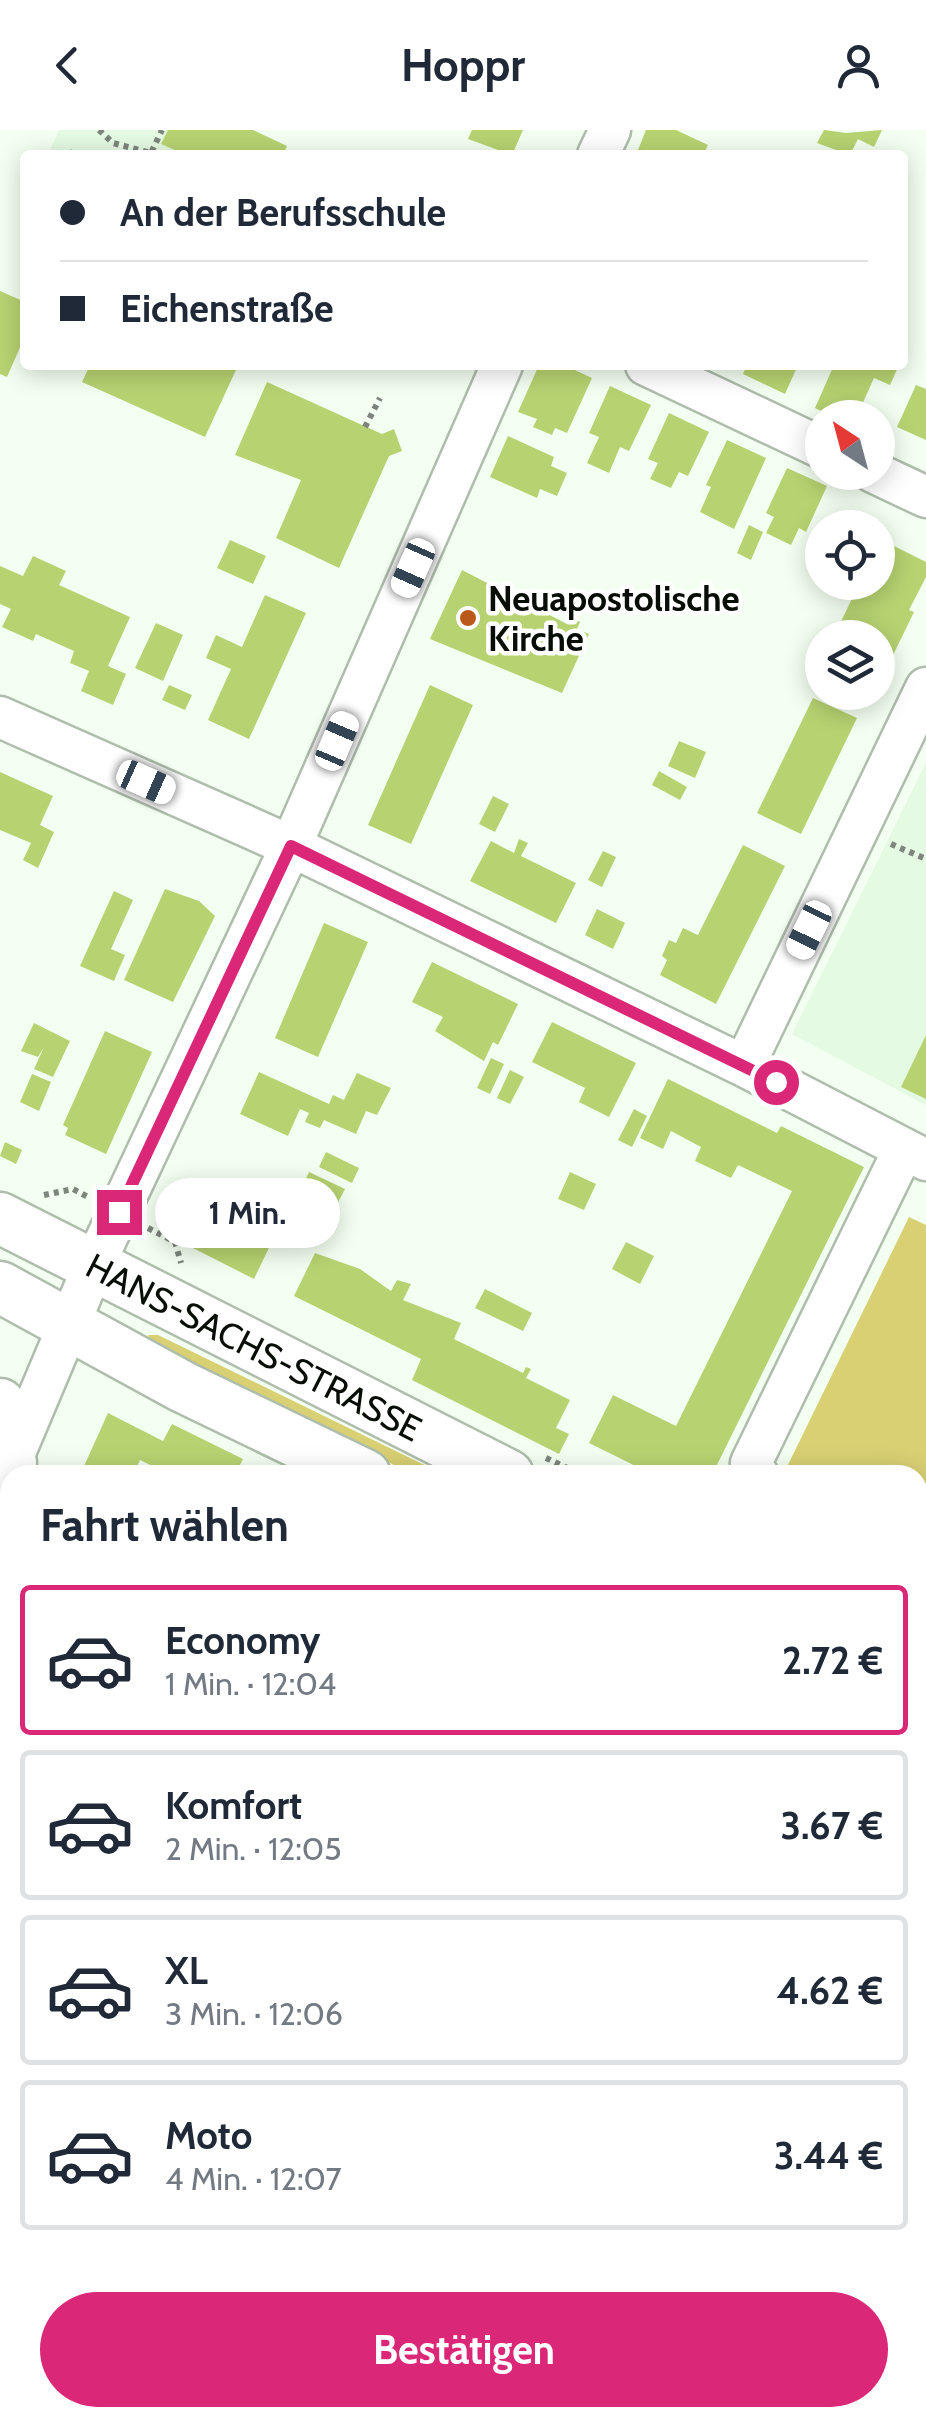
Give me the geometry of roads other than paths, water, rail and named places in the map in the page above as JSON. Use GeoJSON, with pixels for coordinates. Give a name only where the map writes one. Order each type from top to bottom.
{"type":"FeatureCollection","features":[{"type":"Feature","properties":{"kind":"main road","name":"HANS-SACHS-STRASSE"},"geometry":{"type":"LineString","coordinates":[[0,1218],[488,1465]]}},
{"type":"Feature","properties":{"kind":"main road","name":"HANS-SACHS-STRASSE"},"geometry":{"type":"LineString","coordinates":[[0,1288],[184,1387],[345,1465]]}},
{"type":"Feature","properties":{"kind":"main road"},"geometry":{"type":"LineString","coordinates":[[0,1404],[5,1465]]}},
{"type":"Feature","properties":{"kind":"street"},"geometry":{"type":"LineString","coordinates":[[10,1465],[94,1265],[291,846],[500,370]]}},
{"type":"Feature","properties":{"kind":"street"},"geometry":{"type":"LineString","coordinates":[[657,370],[805,440]]}},
{"type":"Feature","properties":{"kind":"street"},"geometry":{"type":"LineString","coordinates":[[895,482],[926,498]]}},
{"type":"Feature","properties":{"kind":"street"},"geometry":{"type":"LineString","coordinates":[[744,1066],[926,688]]}},
{"type":"Feature","properties":{"kind":"street"},"geometry":{"type":"LineString","coordinates":[[0,717],[291,846],[744,1066],[915,1155],[753,1465]]}},
{"type":"Feature","properties":{"kind":"place","name":"Neuapostolische Kirche"},"geometry":{"type":"Point","coordinates":[468,618]}}]}
